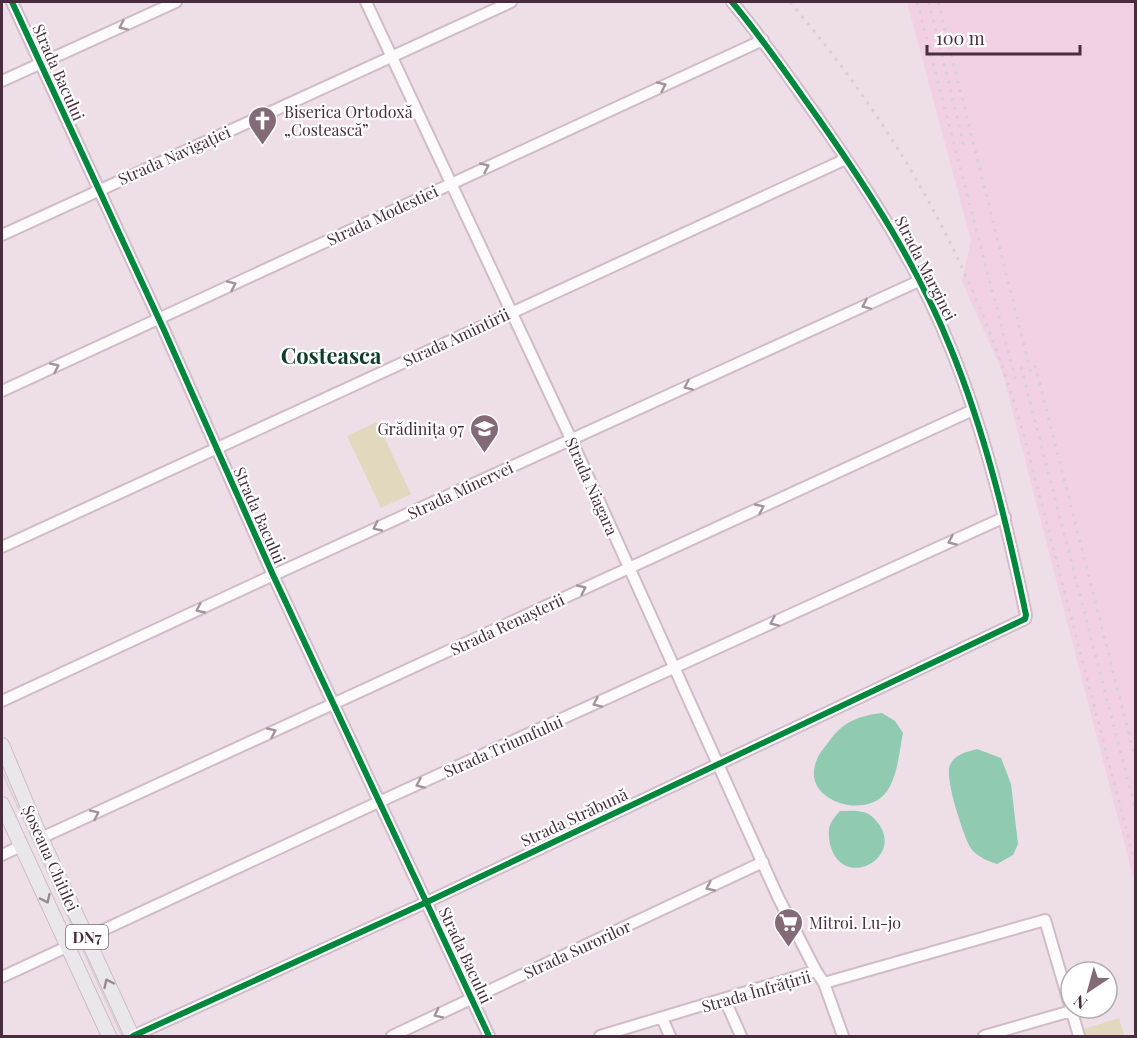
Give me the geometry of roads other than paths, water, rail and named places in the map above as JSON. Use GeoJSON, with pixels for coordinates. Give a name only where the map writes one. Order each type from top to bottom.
{"type":"FeatureCollection","features":[{"type":"Feature","properties":{"kind":"main road","name":"Șoseaua Chitilei"},"geometry":{"type":"LineString","coordinates":[[2,745],[41,838],[133,1036]]}},
{"type":"Feature","properties":{"kind":"main road","name":"Șoseaua Chitilei"},"geometry":{"type":"LineString","coordinates":[[2,804],[109,1036]]}},
{"type":"Feature","properties":{"kind":"street","name":"Strada Bacului"},"geometry":{"type":"LineString","coordinates":[[12,2],[273,575],[489,1036]]}},
{"type":"Feature","properties":{"kind":"street"},"geometry":{"type":"LineString","coordinates":[[2,81],[176,2]]}},
{"type":"Feature","properties":{"kind":"street","name":"Strada Niagara"},"geometry":{"type":"LineString","coordinates":[[366,2],[571,439],[798,939],[816,971]]}},
{"type":"Feature","properties":{"kind":"street","name":"Strada Navigației"},"geometry":{"type":"LineString","coordinates":[[2,235],[512,2]]}},
{"type":"Feature","properties":{"kind":"street","name":"Strada Marginei"},"geometry":{"type":"LineString","coordinates":[[732,2],[763,39],[846,159],[886,220],[919,281],[951,349],[973,410],[1005,517],[1026,615],[1025,620]]}},
{"type":"Feature","properties":{"kind":"street","name":"Strada Modestiei"},"geometry":{"type":"LineString","coordinates":[[2,391],[763,39]]}},
{"type":"Feature","properties":{"kind":"street","name":"Strada Amintirii"},"geometry":{"type":"LineString","coordinates":[[2,547],[511,311],[846,159]]}},
{"type":"Feature","properties":{"kind":"street","name":"Strada Minervei"},"geometry":{"type":"LineString","coordinates":[[2,701],[919,281]]}},
{"type":"Feature","properties":{"kind":"street","name":"Strada Renașterii"},"geometry":{"type":"LineString","coordinates":[[41,838],[973,410]]}},
{"type":"Feature","properties":{"kind":"street","name":"Strada Triumfului"},"geometry":{"type":"LineString","coordinates":[[2,977],[1005,517]]}},
{"type":"Feature","properties":{"kind":"street","name":"Strada Străbună"},"geometry":{"type":"LineString","coordinates":[[133,1036],[426,902],[1025,620]]}},
{"type":"Feature","properties":{"kind":"street"},"geometry":{"type":"LineString","coordinates":[[2,855],[21,846]]}},
{"type":"Feature","properties":{"kind":"street","name":"Strada Surorilor"},"geometry":{"type":"LineString","coordinates":[[392,1036],[763,862]]}},
{"type":"Feature","properties":{"kind":"street","name":"Strada Înfrățirii"},"geometry":{"type":"LineString","coordinates":[[604,1036],[816,971],[824,983],[1045,920],[1059,969]]}},
{"type":"Feature","properties":{"kind":"street"},"geometry":{"type":"LineString","coordinates":[[824,983],[843,1036]]}},
{"type":"Feature","properties":{"kind":"street"},"geometry":{"type":"LineString","coordinates":[[725,1000],[741,1036]]}},
{"type":"Feature","properties":{"kind":"street"},"geometry":{"type":"LineString","coordinates":[[984,1036],[1059,1014]]}},
{"type":"Feature","properties":{"kind":"street"},"geometry":{"type":"LineString","coordinates":[[662,1018],[670,1036]]}},
{"type":"Feature","properties":{"kind":"street"},"geometry":{"type":"LineString","coordinates":[[1074,1020],[1079,1036]]}},
{"type":"Feature","properties":{"kind":"tram line"},"geometry":{"type":"LineString","coordinates":[[2,772],[122,1036]]}},
{"type":"Feature","properties":{"kind":"railway"},"geometry":{"type":"LineString","coordinates":[[790,2],[830,51],[900,153],[931,206],[984,317],[1024,436],[1136,867]]}},
{"type":"Feature","properties":{"kind":"railway"},"geometry":{"type":"LineString","coordinates":[[917,2],[1016,382]]}},
{"type":"Feature","properties":{"kind":"railway"},"geometry":{"type":"LineString","coordinates":[[929,2],[965,150]]}},
{"type":"Feature","properties":{"kind":"railway"},"geometry":{"type":"LineString","coordinates":[[938,2],[1032,377]]}},
{"type":"Feature","properties":{"kind":"railway"},"geometry":{"type":"LineString","coordinates":[[1035,365],[1136,762]]}},
{"type":"Feature","properties":{"kind":"railway"},"geometry":{"type":"LineString","coordinates":[[1021,367],[1136,812]]}},
{"type":"Feature","properties":{"kind":"place","name":"Biserica Ortodoxă „Costească”"},"geometry":{"type":"Point","coordinates":[263,146]}},
{"type":"Feature","properties":{"kind":"place","name":"Grădinița 97"},"geometry":{"type":"Point","coordinates":[485,454]}},
{"type":"Feature","properties":{"kind":"place","name":"Mitroi. Lu-jo"},"geometry":{"type":"Point","coordinates":[788,948]}},
{"type":"Feature","properties":{"kind":"district","name":"Costeasca"},"geometry":{"type":"Point","coordinates":[331,355]}}]}
